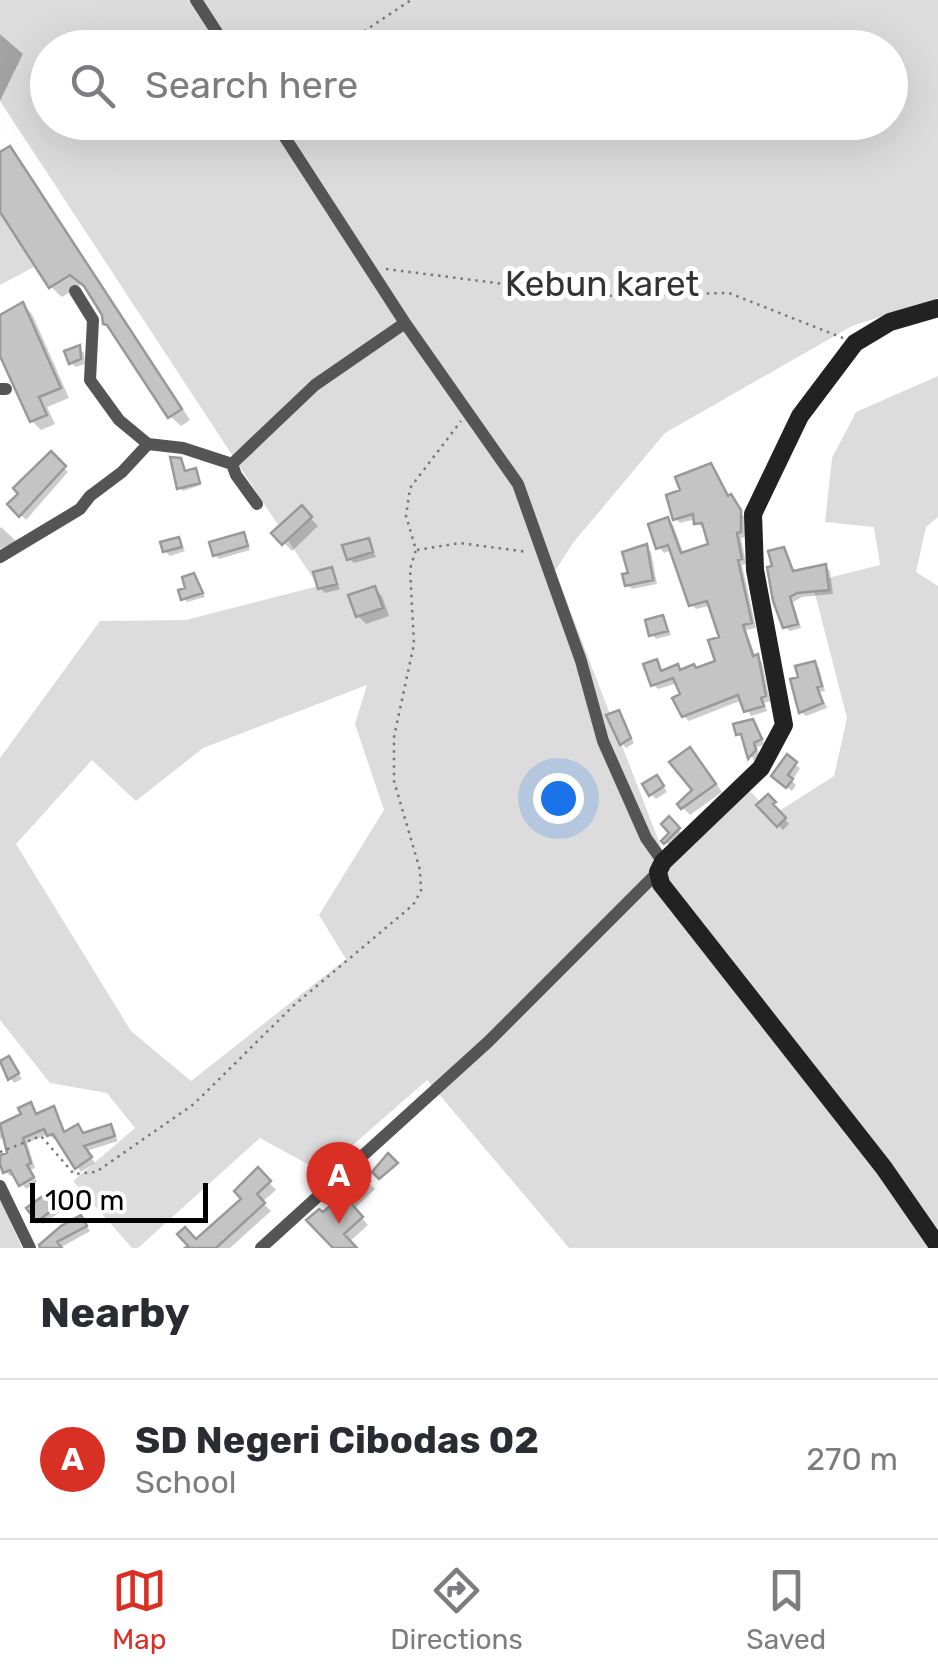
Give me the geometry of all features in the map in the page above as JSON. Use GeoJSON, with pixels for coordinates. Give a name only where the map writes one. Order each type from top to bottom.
{"type":"FeatureCollection","features":[{"type":"Feature","properties":{"kind":"main road"},"geometry":{"type":"LineString","coordinates":[[938,308],[890,322],[855,343],[800,416],[753,514],[755,570],[784,725],[761,768],[661,867],[662,884],[884,1168],[938,1246]]}},
{"type":"Feature","properties":{"kind":"street"},"geometry":{"type":"LineString","coordinates":[[196,0],[215,30]]}},
{"type":"Feature","properties":{"kind":"street"},"geometry":{"type":"LineString","coordinates":[[262,1248],[488,1042],[661,867],[603,741],[545,554],[518,484],[406,323],[288,140]]}},
{"type":"Feature","properties":{"kind":"street"},"geometry":{"type":"LineString","coordinates":[[75,291],[93,320],[90,380],[120,420],[148,444],[183,448],[232,464]]}},
{"type":"Feature","properties":{"kind":"street"},"geometry":{"type":"LineString","coordinates":[[232,464],[315,385],[406,323]]}},
{"type":"Feature","properties":{"kind":"street"},"geometry":{"type":"LineString","coordinates":[[0,557],[80,509],[148,444]]}},
{"type":"Feature","properties":{"kind":"street"},"geometry":{"type":"LineString","coordinates":[[232,464],[256,504]]}},
{"type":"Feature","properties":{"kind":"street"},"geometry":{"type":"LineString","coordinates":[[0,1186],[30,1248]]}},
{"type":"Feature","properties":{"kind":"path"},"geometry":{"type":"LineString","coordinates":[[366,30],[412,0]]}},
{"type":"Feature","properties":{"kind":"path"},"geometry":{"type":"LineString","coordinates":[[370,267],[599,296],[729,293],[855,343]]}},
{"type":"Feature","properties":{"kind":"path"},"geometry":{"type":"LineString","coordinates":[[0,1152],[41,1136],[74,1174],[96,1172],[194,1104],[293,1006],[413,905],[420,890],[420,870],[394,781],[394,737],[414,644],[410,568],[416,550],[406,516],[410,488],[469,411]]}},
{"type":"Feature","properties":{"kind":"path"},"geometry":{"type":"LineString","coordinates":[[416,550],[460,543],[545,554]]}},
{"type":"Feature","properties":{"kind":"green space","name":"Kebun karet"},"geometry":{"type":"Polygon","coordinates":[[[0,0],[938,0],[938,298],[852,326],[665,433],[573,543],[555,571],[668,865],[746,787],[773,815],[834,776],[847,718],[812,582],[880,565],[874,527],[825,522],[832,458],[856,412],[938,376],[938,517],[926,527],[916,572],[938,586],[938,1248],[569,1248],[427,1080],[322,1172],[260,1138],[138,1248],[132,1248],[73,1181],[135,1128],[107,1093],[50,1083],[0,1020],[0,758],[100,621],[186,620],[318,586],[0,101],[23,54],[0,34],[0,0]],[[367,685],[203,748],[136,801],[92,760],[16,844],[131,1031],[191,1081],[346,959],[319,915],[384,810],[355,724],[367,685]]]}},
{"type":"Feature","properties":{"kind":"green space"},"geometry":{"type":"Polygon","coordinates":[[[0,212],[34,267],[0,285],[0,212]]]}},
{"type":"Feature","properties":{"kind":"green space"},"geometry":{"type":"Polygon","coordinates":[[[0,1198],[22,1248],[0,1248],[0,1198]]]}},
{"type":"Feature","properties":{"kind":"shaded area"},"geometry":{"type":"Polygon","coordinates":[[[0,34],[23,54],[0,101],[0,34]]]}},
{"type":"Feature","properties":{"kind":"building"},"geometry":{"type":"Polygon","coordinates":[[[10,146],[182,409],[168,418],[103,324],[102,315],[84,286],[70,275],[49,288],[0,212],[0,152],[10,146]]]}},
{"type":"Feature","properties":{"kind":"building"},"geometry":{"type":"Polygon","coordinates":[[[23,302],[61,388],[39,397],[47,415],[30,422],[0,356],[0,315],[23,302]]]}},
{"type":"Feature","properties":{"kind":"building"},"geometry":{"type":"Polygon","coordinates":[[[80,345],[81,359],[69,364],[64,351],[80,345]]]}},
{"type":"Feature","properties":{"kind":"building"},"geometry":{"type":"Polygon","coordinates":[[[51,451],[66,466],[19,517],[7,504],[18,494],[13,488],[51,451]]]}},
{"type":"Feature","properties":{"kind":"building"},"geometry":{"type":"Polygon","coordinates":[[[170,457],[181,458],[185,471],[196,468],[200,483],[177,489],[170,457]]]}},
{"type":"Feature","properties":{"kind":"building"},"geometry":{"type":"Polygon","coordinates":[[[711,463],[728,496],[731,494],[741,510],[741,532],[737,533],[742,559],[738,560],[752,623],[743,625],[753,656],[758,654],[766,696],[761,698],[764,706],[744,712],[738,695],[682,717],[672,698],[680,694],[673,678],[651,686],[643,664],[657,659],[661,671],[678,664],[680,670],[694,664],[696,668],[715,661],[708,640],[719,637],[707,601],[689,606],[668,545],[656,549],[648,524],[668,517],[681,553],[708,544],[702,523],[694,524],[693,514],[673,520],[666,495],[680,490],[675,477],[711,463]]]}},
{"type":"Feature","properties":{"kind":"building"},"geometry":{"type":"Polygon","coordinates":[[[302,505],[312,517],[282,545],[271,533],[302,505]]]}},
{"type":"Feature","properties":{"kind":"building"},"geometry":{"type":"Polygon","coordinates":[[[244,532],[248,546],[213,556],[209,542],[244,532]]]}},
{"type":"Feature","properties":{"kind":"building"},"geometry":{"type":"Polygon","coordinates":[[[179,537],[182,547],[163,552],[160,542],[179,537]]]}},
{"type":"Feature","properties":{"kind":"building"},"geometry":{"type":"Polygon","coordinates":[[[369,538],[373,552],[347,560],[342,545],[369,538]]]}},
{"type":"Feature","properties":{"kind":"building"},"geometry":{"type":"Polygon","coordinates":[[[647,544],[653,580],[625,586],[622,574],[628,573],[622,552],[647,544]]]}},
{"type":"Feature","properties":{"kind":"building"},"geometry":{"type":"Polygon","coordinates":[[[784,547],[793,571],[826,564],[829,590],[790,597],[798,624],[783,628],[767,567],[772,566],[768,551],[784,547]]]}},
{"type":"Feature","properties":{"kind":"building"},"geometry":{"type":"Polygon","coordinates":[[[332,567],[337,584],[318,589],[313,572],[332,567]]]}},
{"type":"Feature","properties":{"kind":"building"},"geometry":{"type":"Polygon","coordinates":[[[194,573],[203,593],[181,600],[178,590],[185,588],[182,577],[194,573]]]}},
{"type":"Feature","properties":{"kind":"building"},"geometry":{"type":"Polygon","coordinates":[[[375,586],[383,608],[356,617],[348,595],[375,586]]]}},
{"type":"Feature","properties":{"kind":"building"},"geometry":{"type":"Polygon","coordinates":[[[663,615],[668,631],[649,636],[645,620],[663,615]]]}},
{"type":"Feature","properties":{"kind":"building"},"geometry":{"type":"Polygon","coordinates":[[[815,661],[823,703],[799,713],[790,679],[798,677],[795,666],[815,661]]]}},
{"type":"Feature","properties":{"kind":"building"},"geometry":{"type":"Polygon","coordinates":[[[619,710],[631,738],[620,745],[606,715],[619,710]]]}},
{"type":"Feature","properties":{"kind":"building"},"geometry":{"type":"Polygon","coordinates":[[[753,719],[762,739],[754,743],[756,750],[748,759],[741,734],[736,735],[733,724],[753,719]]]}},
{"type":"Feature","properties":{"kind":"building"},"geometry":{"type":"Polygon","coordinates":[[[690,747],[716,784],[681,809],[677,804],[692,790],[669,762],[690,747]]]}},
{"type":"Feature","properties":{"kind":"building"},"geometry":{"type":"Polygon","coordinates":[[[787,754],[797,762],[788,775],[793,779],[786,788],[771,776],[787,754]]]}},
{"type":"Feature","properties":{"kind":"building"},"geometry":{"type":"Polygon","coordinates":[[[657,775],[664,786],[649,796],[642,784],[657,775]]]}},
{"type":"Feature","properties":{"kind":"building"},"geometry":{"type":"Polygon","coordinates":[[[768,794],[786,818],[777,827],[756,805],[768,794]]]}},
{"type":"Feature","properties":{"kind":"building"},"geometry":{"type":"Polygon","coordinates":[[[669,816],[680,828],[664,844],[661,841],[669,833],[661,824],[669,816]]]}},
{"type":"Feature","properties":{"kind":"building"},"geometry":{"type":"Polygon","coordinates":[[[9,1056],[19,1073],[8,1080],[0,1061],[9,1056]]]}},
{"type":"Feature","properties":{"kind":"building"},"geometry":{"type":"Polygon","coordinates":[[[31,1102],[36,1114],[54,1106],[64,1132],[78,1124],[83,1133],[111,1124],[115,1136],[84,1146],[92,1157],[75,1169],[53,1134],[47,1136],[44,1129],[23,1138],[31,1163],[27,1165],[34,1177],[19,1186],[10,1170],[3,1173],[0,1164],[0,1155],[7,1153],[0,1124],[21,1114],[18,1108],[31,1102]]]}},
{"type":"Feature","properties":{"kind":"building"},"geometry":{"type":"Polygon","coordinates":[[[388,1153],[398,1163],[379,1179],[372,1172],[388,1153]]]}},
{"type":"Feature","properties":{"kind":"building"},"geometry":{"type":"Polygon","coordinates":[[[258,1167],[271,1181],[257,1194],[265,1203],[216,1248],[185,1248],[188,1246],[177,1234],[185,1227],[196,1239],[241,1199],[234,1191],[258,1167]]]}},
{"type":"Feature","properties":{"kind":"building"},"geometry":{"type":"Polygon","coordinates":[[[361,1171],[370,1181],[349,1201],[363,1217],[344,1234],[357,1248],[333,1248],[306,1220],[319,1209],[323,1212],[347,1191],[343,1187],[361,1171]]]}},
{"type":"Feature","properties":{"kind":"building"},"geometry":{"type":"Polygon","coordinates":[[[47,1193],[57,1206],[37,1222],[26,1208],[47,1193]]]}},
{"type":"Feature","properties":{"kind":"building"},"geometry":{"type":"Polygon","coordinates":[[[81,1215],[87,1226],[57,1242],[62,1248],[40,1248],[61,1226],[81,1215]]]}},
{"type":"Feature","properties":{"kind":"place","name":"SD Negeri Cibodas 02"},"geometry":{"type":"Point","coordinates":[339,1224]}}]}
